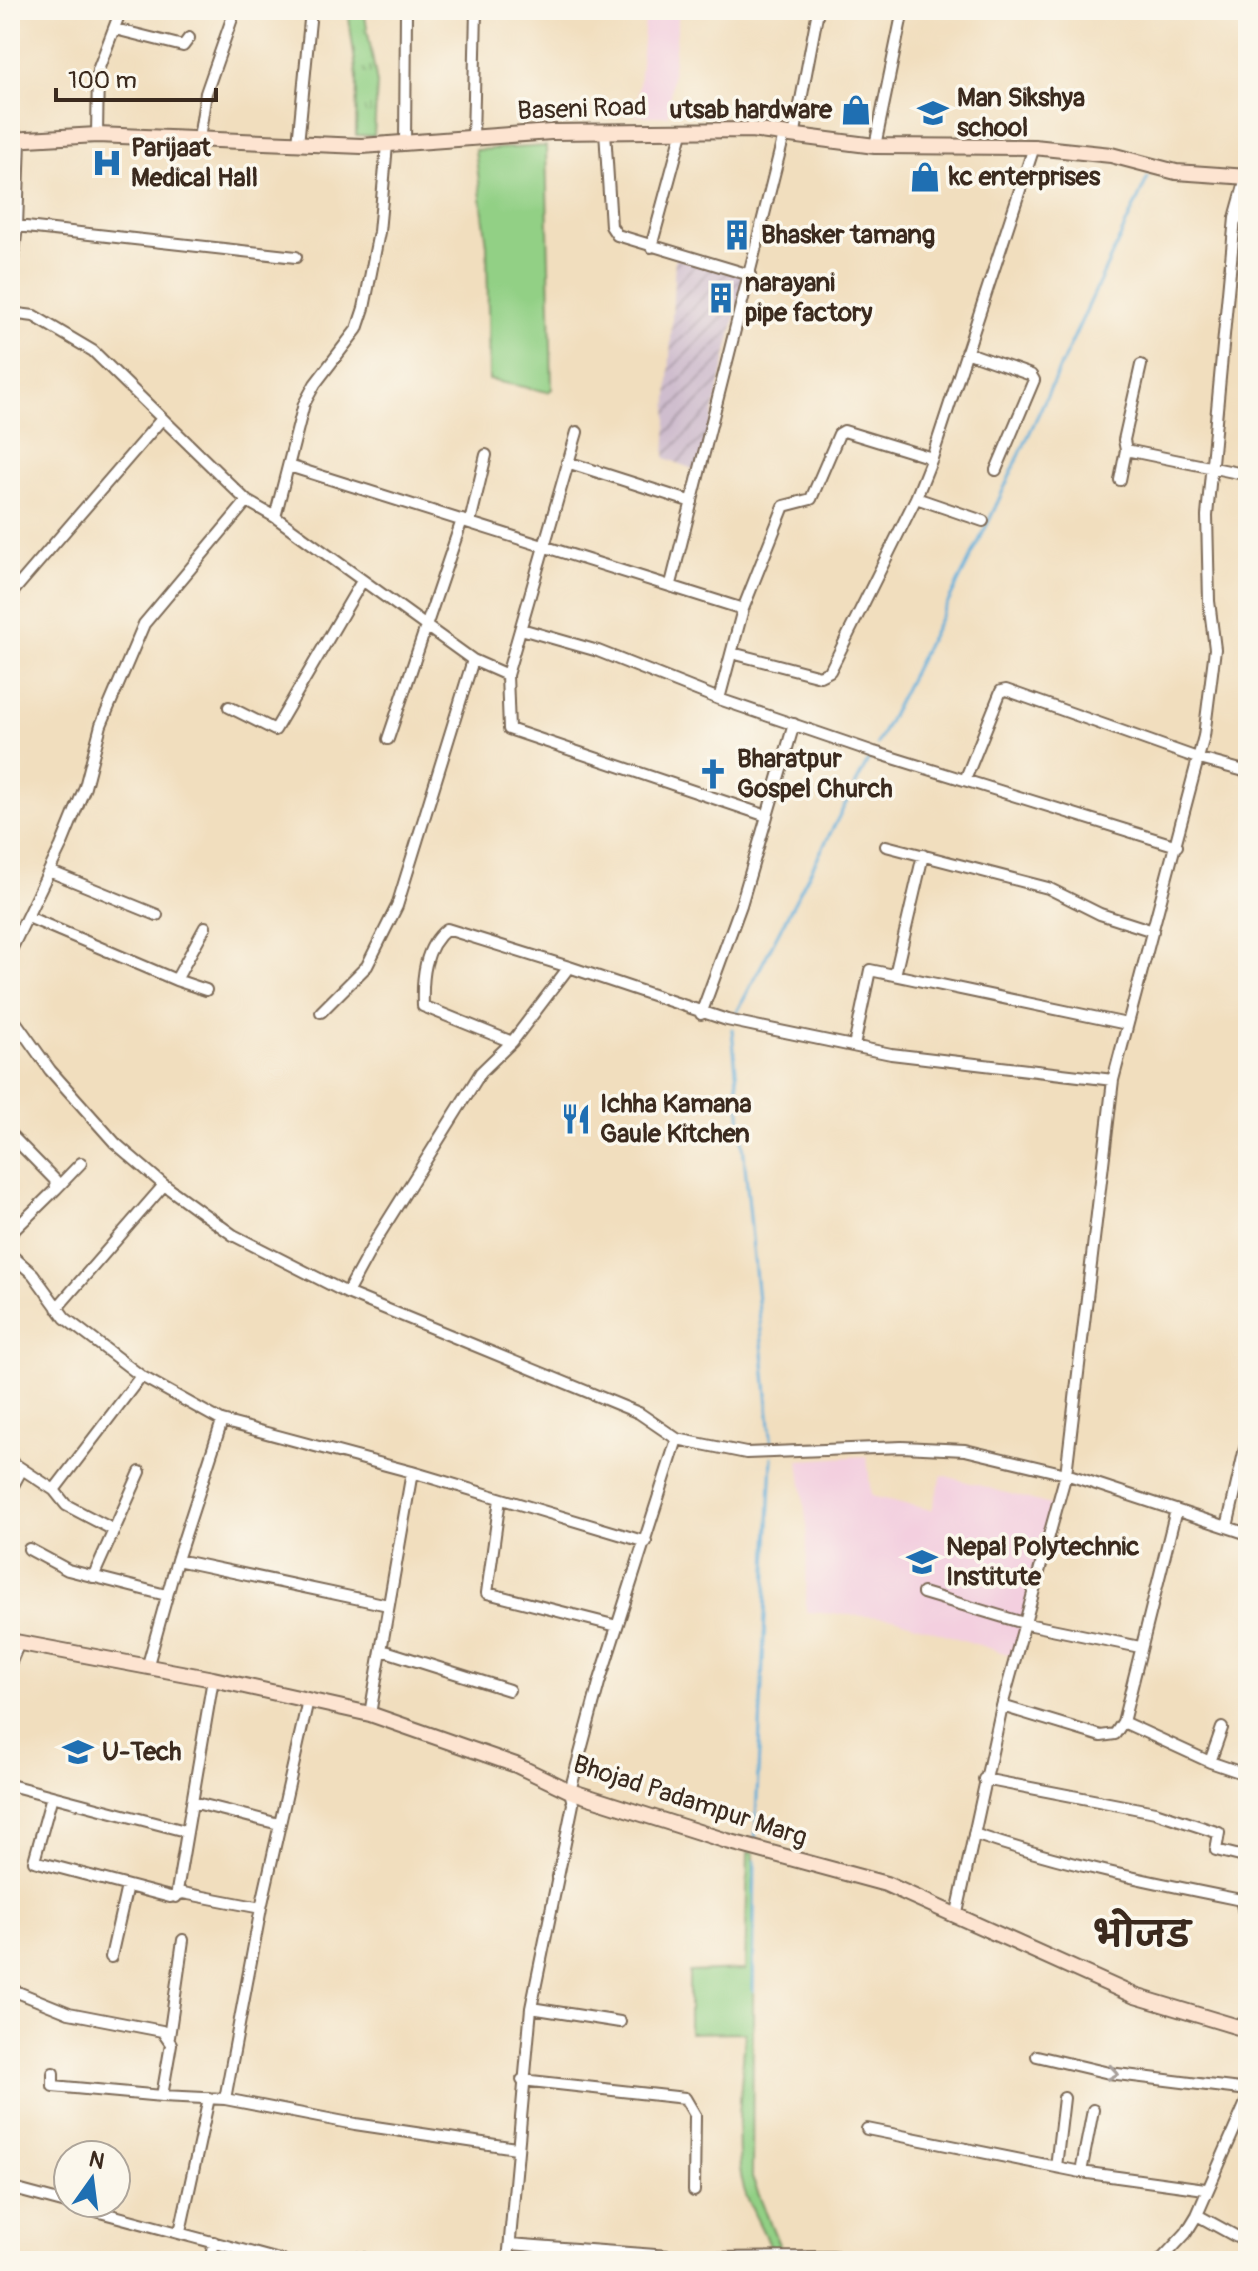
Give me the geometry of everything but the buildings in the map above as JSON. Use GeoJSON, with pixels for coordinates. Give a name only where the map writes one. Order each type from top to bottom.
{"type":"FeatureCollection","features":[{"type":"Feature","properties":{"kind":"street"},"geometry":{"type":"LineString","coordinates":[[97,135],[98,70],[121,10]]}},
{"type":"Feature","properties":{"kind":"street"},"geometry":{"type":"LineString","coordinates":[[199,139],[206,93],[235,10]]}},
{"type":"Feature","properties":{"kind":"street"},"geometry":{"type":"LineString","coordinates":[[298,144],[311,10]]}},
{"type":"Feature","properties":{"kind":"street"},"geometry":{"type":"LineString","coordinates":[[405,144],[406,10]]}},
{"type":"Feature","properties":{"kind":"street"},"geometry":{"type":"LineString","coordinates":[[473,139],[476,10]]}},
{"type":"Feature","properties":{"kind":"street"},"geometry":{"type":"LineString","coordinates":[[671,584],[789,136],[818,10]]}},
{"type":"Feature","properties":{"kind":"street"},"geometry":{"type":"LineString","coordinates":[[875,146],[903,10]]}},
{"type":"Feature","properties":{"kind":"street"},"geometry":{"type":"LineString","coordinates":[[115,29],[183,46],[189,38]]}},
{"type":"Feature","properties":{"kind":"street"},"geometry":{"type":"LineString","coordinates":[[651,247],[683,129]]}},
{"type":"Feature","properties":{"kind":"street","name":"Baseni Road"},"geometry":{"type":"LineString","coordinates":[[15,140],[97,135],[387,145],[605,131],[751,130],[875,146],[1034,147],[1111,155],[1176,172],[1247,175]]}},
{"type":"Feature","properties":{"kind":"street"},"geometry":{"type":"LineString","coordinates":[[605,131],[611,226],[624,240],[750,275]]}},
{"type":"Feature","properties":{"kind":"street"},"geometry":{"type":"LineString","coordinates":[[10,286],[17,226],[15,140]]}},
{"type":"Feature","properties":{"kind":"street"},"geometry":{"type":"LineString","coordinates":[[275,517],[304,404],[315,384],[357,329],[364,308],[372,251],[379,232],[387,145]]}},
{"type":"Feature","properties":{"kind":"street"},"geometry":{"type":"LineString","coordinates":[[732,653],[820,676],[830,671],[916,498],[932,458],[1034,147]]}},
{"type":"Feature","properties":{"kind":"street"},"geometry":{"type":"LineString","coordinates":[[957,1913],[1002,1706],[1066,1474],[1113,1080],[1200,759],[1215,649],[1207,565],[1212,468],[1235,218],[1247,175]]}},
{"type":"Feature","properties":{"kind":"street"},"geometry":{"type":"LineString","coordinates":[[1235,218],[1248,218]]}},
{"type":"Feature","properties":{"kind":"street"},"geometry":{"type":"LineString","coordinates":[[17,226],[296,257]]}},
{"type":"Feature","properties":{"kind":"street"},"geometry":{"type":"LineString","coordinates":[[10,313],[34,316],[93,351],[247,501],[275,517],[473,660],[507,675]]}},
{"type":"Feature","properties":{"kind":"street"},"geometry":{"type":"LineString","coordinates":[[966,352],[1031,375],[1034,380],[996,470]]}},
{"type":"Feature","properties":{"kind":"street"},"geometry":{"type":"LineString","coordinates":[[1120,480],[1126,450],[1124,440],[1141,365]]}},
{"type":"Feature","properties":{"kind":"street"},"geometry":{"type":"LineString","coordinates":[[10,595],[161,420]]}},
{"type":"Feature","properties":{"kind":"street"},"geometry":{"type":"LineString","coordinates":[[719,699],[743,609],[784,506],[811,499],[839,434],[844,431],[932,458]]}},
{"type":"Feature","properties":{"kind":"street"},"geometry":{"type":"LineString","coordinates":[[577,432],[507,675],[509,729],[767,816]]}},
{"type":"Feature","properties":{"kind":"street"},"geometry":{"type":"LineString","coordinates":[[1126,450],[1248,475]]}},
{"type":"Feature","properties":{"kind":"street"},"geometry":{"type":"LineString","coordinates":[[388,739],[466,521],[486,455]]}},
{"type":"Feature","properties":{"kind":"street"},"geometry":{"type":"LineString","coordinates":[[567,462],[692,502]]}},
{"type":"Feature","properties":{"kind":"street"},"geometry":{"type":"LineString","coordinates":[[289,466],[743,609]]}},
{"type":"Feature","properties":{"kind":"street"},"geometry":{"type":"LineString","coordinates":[[916,498],[983,521]]}},
{"type":"Feature","properties":{"kind":"street"},"geometry":{"type":"LineString","coordinates":[[10,952],[85,787],[101,725],[144,624],[247,501]]}},
{"type":"Feature","properties":{"kind":"street"},"geometry":{"type":"LineString","coordinates":[[229,707],[275,730],[362,581]]}},
{"type":"Feature","properties":{"kind":"street"},"geometry":{"type":"LineString","coordinates":[[521,629],[598,651],[719,699],[794,724],[1177,846]]}},
{"type":"Feature","properties":{"kind":"street"},"geometry":{"type":"LineString","coordinates":[[321,1012],[367,966],[388,928],[473,660]]}},
{"type":"Feature","properties":{"kind":"street"},"geometry":{"type":"LineString","coordinates":[[965,780],[1001,691],[1006,690],[1200,759],[1248,772]]}},
{"type":"Feature","properties":{"kind":"street"},"geometry":{"type":"LineString","coordinates":[[701,1014],[741,905],[794,724]]}},
{"type":"Feature","properties":{"kind":"street"},"geometry":{"type":"LineString","coordinates":[[886,846],[1048,888],[1100,914],[1153,931]]}},
{"type":"Feature","properties":{"kind":"street"},"geometry":{"type":"LineString","coordinates":[[895,975],[923,855]]}},
{"type":"Feature","properties":{"kind":"street"},"geometry":{"type":"LineString","coordinates":[[49,871],[157,915]]}},
{"type":"Feature","properties":{"kind":"street"},"geometry":{"type":"LineString","coordinates":[[28,917],[206,990]]}},
{"type":"Feature","properties":{"kind":"street"},"geometry":{"type":"LineString","coordinates":[[176,980],[205,927]]}},
{"type":"Feature","properties":{"kind":"street"},"geometry":{"type":"LineString","coordinates":[[512,1042],[423,1006],[426,962],[438,936],[447,929],[569,967],[701,1014],[854,1046],[1113,1080]]}},
{"type":"Feature","properties":{"kind":"street"},"geometry":{"type":"LineString","coordinates":[[347,1293],[377,1238],[481,1072],[512,1042],[569,967]]}},
{"type":"Feature","properties":{"kind":"street"},"geometry":{"type":"LineString","coordinates":[[854,1046],[870,970],[1127,1024]]}},
{"type":"Feature","properties":{"kind":"street"},"geometry":{"type":"LineString","coordinates":[[10,1014],[81,1106],[115,1143],[164,1185],[233,1235],[347,1293],[639,1413],[677,1439],[746,1453],[902,1447],[965,1450],[1066,1474],[1248,1534]]}},
{"type":"Feature","properties":{"kind":"street"},"geometry":{"type":"LineString","coordinates":[[10,1134],[55,1180],[56,1189]]}},
{"type":"Feature","properties":{"kind":"street"},"geometry":{"type":"LineString","coordinates":[[10,1234],[81,1163]]}},
{"type":"Feature","properties":{"kind":"street"},"geometry":{"type":"LineString","coordinates":[[57,1308],[164,1185]]}},
{"type":"Feature","properties":{"kind":"street"},"geometry":{"type":"LineString","coordinates":[[10,1254],[33,1274],[65,1318],[141,1376],[222,1421],[412,1472],[646,1542]]}},
{"type":"Feature","properties":{"kind":"street"},"geometry":{"type":"LineString","coordinates":[[54,1490],[141,1376]]}},
{"type":"Feature","properties":{"kind":"street"},"geometry":{"type":"LineString","coordinates":[[147,1668],[166,1595],[222,1421]]}},
{"type":"Feature","properties":{"kind":"street"},"geometry":{"type":"LineString","coordinates":[[1227,1527],[1248,1435]]}},
{"type":"Feature","properties":{"kind":"street"},"geometry":{"type":"LineString","coordinates":[[508,2261],[522,2080],[531,2008],[573,1804],[570,1791],[617,1626],[677,1439]]}},
{"type":"Feature","properties":{"kind":"street"},"geometry":{"type":"LineString","coordinates":[[10,1461],[54,1490],[66,1505],[112,1529]]}},
{"type":"Feature","properties":{"kind":"street"},"geometry":{"type":"LineString","coordinates":[[10,1491],[22,1469]]}},
{"type":"Feature","properties":{"kind":"street"},"geometry":{"type":"LineString","coordinates":[[93,1577],[140,1472]]}},
{"type":"Feature","properties":{"kind":"street"},"geometry":{"type":"LineString","coordinates":[[370,1714],[412,1472]]}},
{"type":"Feature","properties":{"kind":"street"},"geometry":{"type":"LineString","coordinates":[[500,1499],[487,1593],[617,1626]]}},
{"type":"Feature","properties":{"kind":"street"},"geometry":{"type":"LineString","coordinates":[[1002,1706],[1101,1736],[1115,1734],[1123,1722],[1176,1510]]}},
{"type":"Feature","properties":{"kind":"street"},"geometry":{"type":"LineString","coordinates":[[29,1549],[68,1570],[166,1595]]}},
{"type":"Feature","properties":{"kind":"street"},"geometry":{"type":"LineString","coordinates":[[177,1560],[388,1605]]}},
{"type":"Feature","properties":{"kind":"street"},"geometry":{"type":"LineString","coordinates":[[923,1593],[1027,1624],[1140,1647]]}},
{"type":"Feature","properties":{"kind":"street"},"geometry":{"type":"LineString","coordinates":[[10,1664],[14,1642]]}},
{"type":"Feature","properties":{"kind":"street","name":"Bhojad Padampur Marg"},"geometry":{"type":"LineString","coordinates":[[14,1642],[213,1679],[370,1714],[516,1765],[570,1791],[727,1841],[886,1884],[957,1913],[1135,1996],[1248,2030]]}},
{"type":"Feature","properties":{"kind":"street"},"geometry":{"type":"LineString","coordinates":[[382,1650],[509,1690]]}},
{"type":"Feature","properties":{"kind":"street"},"geometry":{"type":"LineString","coordinates":[[176,1897],[213,1679]]}},
{"type":"Feature","properties":{"kind":"street"},"geometry":{"type":"LineString","coordinates":[[225,2099],[261,1908],[308,1700]]}},
{"type":"Feature","properties":{"kind":"street"},"geometry":{"type":"LineString","coordinates":[[1123,1722],[1210,1762],[1248,1775]]}},
{"type":"Feature","properties":{"kind":"street"},"geometry":{"type":"LineString","coordinates":[[1210,1762],[1222,1728]]}},
{"type":"Feature","properties":{"kind":"street"},"geometry":{"type":"LineString","coordinates":[[984,1779],[1155,1812],[1219,1833],[1216,1850],[1248,1858]]}},
{"type":"Feature","properties":{"kind":"street"},"geometry":{"type":"LineString","coordinates":[[10,1785],[185,1831]]}},
{"type":"Feature","properties":{"kind":"street"},"geometry":{"type":"LineString","coordinates":[[52,1796],[34,1861],[176,1897],[183,1893],[261,1908]]}},
{"type":"Feature","properties":{"kind":"street"},"geometry":{"type":"LineString","coordinates":[[192,1802],[279,1824]]}},
{"type":"Feature","properties":{"kind":"street"},"geometry":{"type":"LineString","coordinates":[[974,1834],[1059,1861],[1241,1900],[1248,1930]]}},
{"type":"Feature","properties":{"kind":"street"},"geometry":{"type":"LineString","coordinates":[[111,1957],[127,1886]]}},
{"type":"Feature","properties":{"kind":"street"},"geometry":{"type":"LineString","coordinates":[[162,2096],[183,1940]]}},
{"type":"Feature","properties":{"kind":"street"},"geometry":{"type":"LineString","coordinates":[[10,1989],[69,2013],[118,2020],[162,2031],[169,2037]]}},
{"type":"Feature","properties":{"kind":"street"},"geometry":{"type":"LineString","coordinates":[[531,2008],[620,2022]]}},
{"type":"Feature","properties":{"kind":"street"},"geometry":{"type":"LineString","coordinates":[[1037,2056],[1109,2073],[1248,2090]]}},
{"type":"Feature","properties":{"kind":"street"},"geometry":{"type":"LineString","coordinates":[[53,2073],[53,2086],[225,2099],[368,2126],[516,2148]]}},
{"type":"Feature","properties":{"kind":"street"},"geometry":{"type":"LineString","coordinates":[[522,2080],[685,2098],[695,2115],[694,2191]]}},
{"type":"Feature","properties":{"kind":"street"},"geometry":{"type":"LineString","coordinates":[[180,2232],[209,2098]]}},
{"type":"Feature","properties":{"kind":"street"},"geometry":{"type":"LineString","coordinates":[[1056,2167],[1064,2098]]}},
{"type":"Feature","properties":{"kind":"street"},"geometry":{"type":"LineString","coordinates":[[1160,2261],[1186,2233],[1197,2215],[1205,2189],[1248,2098]]}},
{"type":"Feature","properties":{"kind":"street"},"geometry":{"type":"LineString","coordinates":[[1081,2172],[1093,2110]]}},
{"type":"Feature","properties":{"kind":"street"},"geometry":{"type":"LineString","coordinates":[[867,2129],[1081,2172],[1205,2189]]}},
{"type":"Feature","properties":{"kind":"street"},"geometry":{"type":"LineString","coordinates":[[10,2188],[283,2261]]}},
{"type":"Feature","properties":{"kind":"street"},"geometry":{"type":"LineString","coordinates":[[1197,2215],[1248,2243]]}},
{"type":"Feature","properties":{"kind":"street"},"geometry":{"type":"LineString","coordinates":[[210,2261],[214,2242]]}},
{"type":"Feature","properties":{"kind":"street"},"geometry":{"type":"LineString","coordinates":[[510,2244],[695,2260],[832,2257],[859,2261]]}},
{"type":"Feature","properties":{"kind":"street"},"geometry":{"type":"LineString","coordinates":[[343,2261],[351,2257],[382,2261]]}},
{"type":"Feature","properties":{"kind":"shaded area"},"geometry":{"type":"Polygon","coordinates":[[[646,10],[679,10],[668,116],[636,116],[646,10]]]}},
{"type":"Feature","properties":{"kind":"shaded area","name":"narayani pipe factory"},"geometry":{"type":"Polygon","coordinates":[[[675,258],[745,274],[700,472],[665,458],[675,258]]]}},
{"type":"Feature","properties":{"kind":"shaded area","name":"Nepal Polytechnic Institute"},"geometry":{"type":"Polygon","coordinates":[[[867,1456],[871,1496],[932,1510],[942,1475],[1054,1506],[1014,1656],[894,1618],[806,1612],[807,1527],[799,1460],[867,1456]]]}},
{"type":"Feature","properties":{"kind":"green space"},"geometry":{"type":"Polygon","coordinates":[[[348,10],[364,10],[377,84],[374,136],[356,135],[357,77],[348,10]]]}},
{"type":"Feature","properties":{"kind":"green space"},"geometry":{"type":"Polygon","coordinates":[[[546,146],[552,389],[548,392],[489,380],[487,245],[475,150],[546,146]]]}},
{"type":"Feature","properties":{"kind":"green space"},"geometry":{"type":"Polygon","coordinates":[[[748,1852],[754,1853],[752,2178],[782,2252],[772,2252],[742,2179],[739,2138],[745,2032],[689,2033],[689,1972],[745,1970],[748,1852]]]}},
{"type":"Feature","properties":{"kind":"waterway"},"geometry":{"type":"LineString","coordinates":[[877,744],[988,523],[1148,177]]}},
{"type":"Feature","properties":{"kind":"waterway"},"geometry":{"type":"LineString","coordinates":[[734,1018],[871,755]]}},
{"type":"Feature","properties":{"kind":"waterway"},"geometry":{"type":"LineString","coordinates":[[732,1029],[772,1447]]}},
{"type":"Feature","properties":{"kind":"waterway"},"geometry":{"type":"LineString","coordinates":[[755,1842],[772,1457]]}},
{"type":"Feature","properties":{"kind":"waterway"},"geometry":{"type":"LineString","coordinates":[[753,1991],[755,1861]]}},
{"type":"Feature","properties":{"kind":"place","name":"utsab hardware"},"geometry":{"type":"Point","coordinates":[856,110]}},
{"type":"Feature","properties":{"kind":"place","name":"Man Sikshya school"},"geometry":{"type":"Point","coordinates":[933,113]}},
{"type":"Feature","properties":{"kind":"place","name":"Parijaat Medical Hall"},"geometry":{"type":"Point","coordinates":[107,163]}},
{"type":"Feature","properties":{"kind":"place","name":"kc enterprises"},"geometry":{"type":"Point","coordinates":[925,177]}},
{"type":"Feature","properties":{"kind":"place","name":"Bhasker tamang"},"geometry":{"type":"Point","coordinates":[737,235]}},
{"type":"Feature","properties":{"kind":"place","name":"narayani pipe factory"},"geometry":{"type":"Point","coordinates":[721,298]}},
{"type":"Feature","properties":{"kind":"place","name":"Bharatpur Gospel Church"},"geometry":{"type":"Point","coordinates":[713,774]}},
{"type":"Feature","properties":{"kind":"place","name":"Ichha Kamana Gaule Kitchen"},"geometry":{"type":"Point","coordinates":[576,1119]}},
{"type":"Feature","properties":{"kind":"place","name":"Nepal Polytechnic Institute"},"geometry":{"type":"Point","coordinates":[922,1562]}},
{"type":"Feature","properties":{"kind":"place","name":"U-Tech"},"geometry":{"type":"Point","coordinates":[78,1752]}},
{"type":"Feature","properties":{"kind":"district","name":"भोजड"},"geometry":{"type":"Point","coordinates":[1142,1935]}}]}
